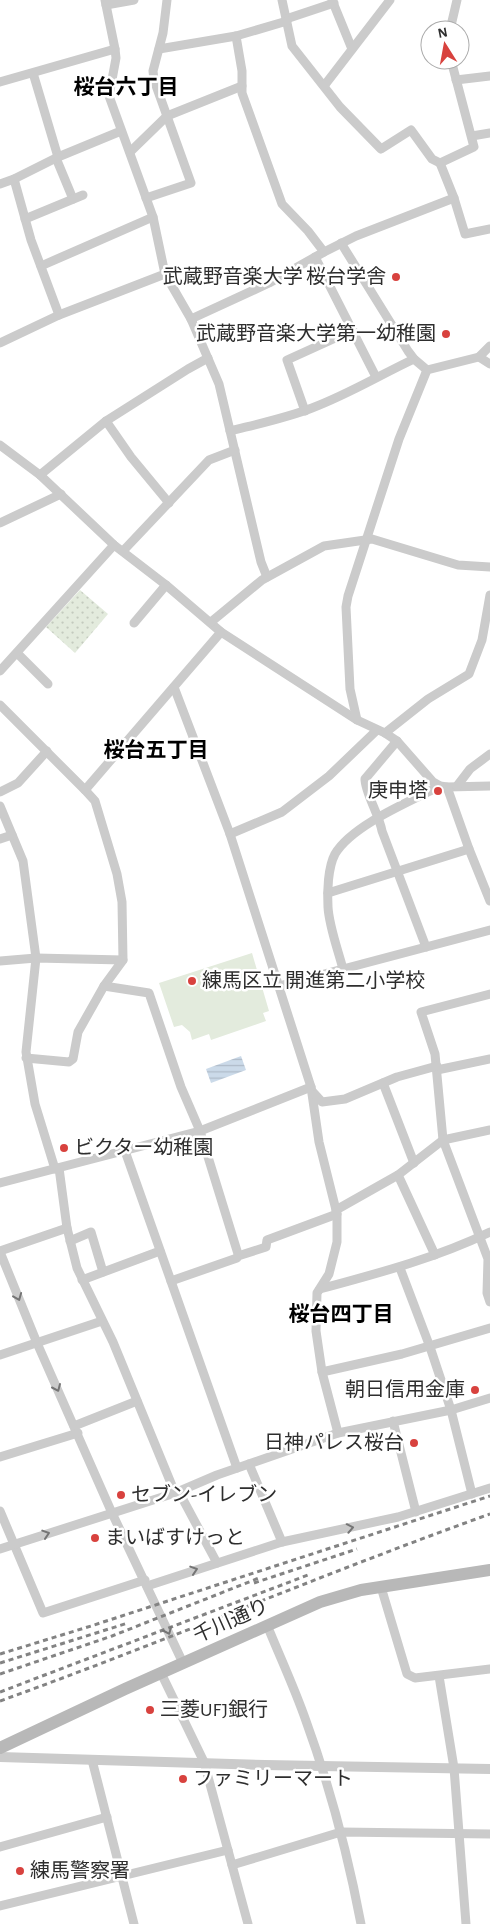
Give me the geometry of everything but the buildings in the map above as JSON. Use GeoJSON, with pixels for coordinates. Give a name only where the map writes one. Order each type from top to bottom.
{"type":"FeatureCollection","features":[{"type":"Feature","properties":{"kind":"main road","name":"千川通り"},"geometry":{"type":"LineString","coordinates":[[0,1748],[320,1602],[343,1594],[490,1570]]}},
{"type":"Feature","properties":{"kind":"street"},"geometry":{"type":"LineString","coordinates":[[134,0],[106,2],[115,49],[109,96],[153,217],[165,274],[191,318],[219,384],[261,562],[267,577]]}},
{"type":"Feature","properties":{"kind":"street"},"geometry":{"type":"LineString","coordinates":[[146,198],[191,183],[154,80],[167,0]]}},
{"type":"Feature","properties":{"kind":"street"},"geometry":{"type":"LineString","coordinates":[[282,0],[292,46],[340,107],[381,149],[411,130],[432,159],[440,163],[466,234],[490,228]]}},
{"type":"Feature","properties":{"kind":"street"},"geometry":{"type":"LineString","coordinates":[[324,86],[390,0]]}},
{"type":"Feature","properties":{"kind":"street"},"geometry":{"type":"LineString","coordinates":[[452,20],[457,0]]}},
{"type":"Feature","properties":{"kind":"street"},"geometry":{"type":"LineString","coordinates":[[159,49],[236,36],[287,20],[333,2],[352,49]]}},
{"type":"Feature","properties":{"kind":"street"},"geometry":{"type":"LineString","coordinates":[[236,36],[242,71],[242,93],[282,204],[308,231],[324,252]]}},
{"type":"Feature","properties":{"kind":"street"},"geometry":{"type":"LineString","coordinates":[[0,82],[115,49]]}},
{"type":"Feature","properties":{"kind":"street"},"geometry":{"type":"LineString","coordinates":[[440,163],[474,147],[454,70]]}},
{"type":"Feature","properties":{"kind":"street"},"geometry":{"type":"LineString","coordinates":[[33,73],[57,157],[73,199]]}},
{"type":"Feature","properties":{"kind":"street"},"geometry":{"type":"LineString","coordinates":[[456,80],[490,76]]}},
{"type":"Feature","properties":{"kind":"street"},"geometry":{"type":"LineString","coordinates":[[130,152],[167,116],[242,86]]}},
{"type":"Feature","properties":{"kind":"street"},"geometry":{"type":"LineString","coordinates":[[0,184],[57,157],[121,131]]}},
{"type":"Feature","properties":{"kind":"street"},"geometry":{"type":"LineString","coordinates":[[472,136],[490,134]]}},
{"type":"Feature","properties":{"kind":"street"},"geometry":{"type":"LineString","coordinates":[[14,179],[25,219],[60,315]]}},
{"type":"Feature","properties":{"kind":"street"},"geometry":{"type":"LineString","coordinates":[[25,219],[83,194]]}},
{"type":"Feature","properties":{"kind":"street"},"geometry":{"type":"LineString","coordinates":[[191,318],[269,283],[341,243],[454,198]]}},
{"type":"Feature","properties":{"kind":"street"},"geometry":{"type":"LineString","coordinates":[[41,266],[153,217]]}},
{"type":"Feature","properties":{"kind":"street"},"geometry":{"type":"LineString","coordinates":[[341,243],[414,359],[427,370]]}},
{"type":"Feature","properties":{"kind":"street"},"geometry":{"type":"LineString","coordinates":[[315,257],[376,377]]}},
{"type":"Feature","properties":{"kind":"street"},"geometry":{"type":"LineString","coordinates":[[0,342],[60,315],[165,274]]}},
{"type":"Feature","properties":{"kind":"street"},"geometry":{"type":"LineString","coordinates":[[305,411],[287,360],[353,330]]}},
{"type":"Feature","properties":{"kind":"street"},"geometry":{"type":"LineString","coordinates":[[427,370],[479,357],[490,346]]}},
{"type":"Feature","properties":{"kind":"street"},"geometry":{"type":"LineString","coordinates":[[479,357],[490,364]]}},
{"type":"Feature","properties":{"kind":"street"},"geometry":{"type":"LineString","coordinates":[[40,475],[106,421],[208,358]]}},
{"type":"Feature","properties":{"kind":"street"},"geometry":{"type":"LineString","coordinates":[[230,431],[305,411],[340,397],[414,359]]}},
{"type":"Feature","properties":{"kind":"street"},"geometry":{"type":"LineString","coordinates":[[357,720],[350,689],[346,607],[348,596],[399,438],[427,370]]}},
{"type":"Feature","properties":{"kind":"street"},"geometry":{"type":"LineString","coordinates":[[106,421],[131,457],[169,503]]}},
{"type":"Feature","properties":{"kind":"street"},"geometry":{"type":"LineString","coordinates":[[0,445],[40,475],[114,545],[166,585],[221,632],[357,720],[397,741],[433,782],[444,787],[490,901]]}},
{"type":"Feature","properties":{"kind":"street"},"geometry":{"type":"LineString","coordinates":[[123,551],[209,460],[235,450]]}},
{"type":"Feature","properties":{"kind":"street"},"geometry":{"type":"LineString","coordinates":[[0,523],[61,494]]}},
{"type":"Feature","properties":{"kind":"street"},"geometry":{"type":"LineString","coordinates":[[211,622],[267,577],[324,546],[367,539],[458,565],[490,567]]}},
{"type":"Feature","properties":{"kind":"street"},"geometry":{"type":"LineString","coordinates":[[0,671],[114,545]]}},
{"type":"Feature","properties":{"kind":"street"},"geometry":{"type":"LineString","coordinates":[[134,624],[166,585]]}},
{"type":"Feature","properties":{"kind":"street"},"geometry":{"type":"LineString","coordinates":[[230,834],[282,812],[329,776],[381,731],[469,674],[482,640],[490,595]]}},
{"type":"Feature","properties":{"kind":"street"},"geometry":{"type":"LineString","coordinates":[[85,790],[221,632]]}},
{"type":"Feature","properties":{"kind":"street"},"geometry":{"type":"LineString","coordinates":[[17,652],[48,684]]}},
{"type":"Feature","properties":{"kind":"street"},"geometry":{"type":"LineString","coordinates":[[174,687],[230,834],[311,1089],[319,1142],[337,1212],[337,1242],[329,1274],[317,1293],[316,1331],[322,1372],[338,1433]]}},
{"type":"Feature","properties":{"kind":"street"},"geometry":{"type":"LineString","coordinates":[[0,705],[95,801],[117,874],[122,902],[123,960],[104,986],[78,1032],[73,1059],[69,1062],[26,1058]]}},
{"type":"Feature","properties":{"kind":"street"},"geometry":{"type":"LineString","coordinates":[[397,741],[365,779],[365,786],[379,817],[382,831],[426,947]]}},
{"type":"Feature","properties":{"kind":"street"},"geometry":{"type":"LineString","coordinates":[[0,792],[18,783],[47,751]]}},
{"type":"Feature","properties":{"kind":"street"},"geometry":{"type":"LineString","coordinates":[[457,786],[470,769],[490,754]]}},
{"type":"Feature","properties":{"kind":"street"},"geometry":{"type":"LineString","coordinates":[[343,969],[328,907],[332,864],[336,854],[350,838],[379,817],[444,787],[490,786]]}},
{"type":"Feature","properties":{"kind":"street"},"geometry":{"type":"LineString","coordinates":[[0,806],[23,861],[36,958],[26,1058],[35,1104],[57,1168],[70,1241],[82,1280],[177,1492],[217,1563]]}},
{"type":"Feature","properties":{"kind":"street"},"geometry":{"type":"LineString","coordinates":[[0,839],[12,835]]}},
{"type":"Feature","properties":{"kind":"street"},"geometry":{"type":"LineString","coordinates":[[328,893],[469,849]]}},
{"type":"Feature","properties":{"kind":"street"},"geometry":{"type":"LineString","coordinates":[[279,986],[490,930]]}},
{"type":"Feature","properties":{"kind":"street"},"geometry":{"type":"LineString","coordinates":[[0,961],[36,958],[123,960]]}},
{"type":"Feature","properties":{"kind":"street"},"geometry":{"type":"LineString","coordinates":[[104,986],[149,993],[180,1086],[200,1131],[238,1256]]}},
{"type":"Feature","properties":{"kind":"street"},"geometry":{"type":"LineString","coordinates":[[490,994],[421,1012],[435,1054],[443,1140],[488,1259],[487,1293],[490,1302]]}},
{"type":"Feature","properties":{"kind":"street"},"geometry":{"type":"LineString","coordinates":[[311,1089],[322,1102],[344,1099],[383,1083],[437,1068],[490,1059]]}},
{"type":"Feature","properties":{"kind":"street"},"geometry":{"type":"LineString","coordinates":[[383,1083],[414,1163]]}},
{"type":"Feature","properties":{"kind":"street"},"geometry":{"type":"LineString","coordinates":[[0,1183],[200,1131],[311,1089]]}},
{"type":"Feature","properties":{"kind":"street"},"geometry":{"type":"LineString","coordinates":[[171,1281],[266,1246],[268,1240],[337,1212],[398,1175],[443,1140],[490,1130]]}},
{"type":"Feature","properties":{"kind":"street"},"geometry":{"type":"LineString","coordinates":[[125,1151],[237,1468]]}},
{"type":"Feature","properties":{"kind":"street"},"geometry":{"type":"LineString","coordinates":[[398,1175],[435,1255]]}},
{"type":"Feature","properties":{"kind":"street"},"geometry":{"type":"LineString","coordinates":[[67,1228],[0,1251],[37,1343],[112,1512],[183,1663]]}},
{"type":"Feature","properties":{"kind":"street"},"geometry":{"type":"LineString","coordinates":[[70,1241],[91,1232],[104,1272]]}},
{"type":"Feature","properties":{"kind":"street"},"geometry":{"type":"LineString","coordinates":[[320,1289],[400,1268],[490,1232]]}},
{"type":"Feature","properties":{"kind":"street"},"geometry":{"type":"LineString","coordinates":[[82,1280],[160,1251]]}},
{"type":"Feature","properties":{"kind":"street"},"geometry":{"type":"LineString","coordinates":[[400,1268],[430,1347],[451,1410],[472,1494]]}},
{"type":"Feature","properties":{"kind":"street"},"geometry":{"type":"LineString","coordinates":[[0,1355],[102,1321]]}},
{"type":"Feature","properties":{"kind":"street"},"geometry":{"type":"LineString","coordinates":[[322,1372],[430,1347],[490,1328]]}},
{"type":"Feature","properties":{"kind":"street"},"geometry":{"type":"LineString","coordinates":[[0,1549],[177,1492],[218,1474],[338,1433],[451,1410],[490,1398]]}},
{"type":"Feature","properties":{"kind":"street"},"geometry":{"type":"LineString","coordinates":[[0,1457],[76,1429],[137,1401]]}},
{"type":"Feature","properties":{"kind":"street"},"geometry":{"type":"LineString","coordinates":[[393,1421],[416,1512]]}},
{"type":"Feature","properties":{"kind":"street"},"geometry":{"type":"LineString","coordinates":[[249,1464],[282,1542]]}},
{"type":"Feature","properties":{"kind":"street"},"geometry":{"type":"LineString","coordinates":[[0,1511],[43,1614],[282,1542],[354,1528],[416,1512],[490,1488]]}},
{"type":"Feature","properties":{"kind":"street"},"geometry":{"type":"LineString","coordinates":[[381,1587],[407,1674],[415,1678],[490,1669]]}},
{"type":"Feature","properties":{"kind":"street"},"geometry":{"type":"LineString","coordinates":[[266,1626],[306,1720],[322,1766],[342,1832],[361,1924]]}},
{"type":"Feature","properties":{"kind":"street"},"geometry":{"type":"LineString","coordinates":[[161,1673],[204,1762],[248,1924]]}},
{"type":"Feature","properties":{"kind":"street"},"geometry":{"type":"LineString","coordinates":[[439,1676],[454,1768],[466,1924]]}},
{"type":"Feature","properties":{"kind":"street"},"geometry":{"type":"LineString","coordinates":[[0,1757],[490,1769]]}},
{"type":"Feature","properties":{"kind":"street"},"geometry":{"type":"LineString","coordinates":[[92,1760],[134,1924]]}},
{"type":"Feature","properties":{"kind":"street"},"geometry":{"type":"LineString","coordinates":[[0,1847],[107,1817]]}},
{"type":"Feature","properties":{"kind":"street"},"geometry":{"type":"LineString","coordinates":[[232,1865],[342,1832],[490,1834]]}},
{"type":"Feature","properties":{"kind":"street"},"geometry":{"type":"LineString","coordinates":[[0,1906],[228,1850]]}},
{"type":"Feature","properties":{"kind":"shaded area"},"geometry":{"type":"Polygon","coordinates":[[[80,590],[108,614],[75,653],[46,627],[80,590]]]}},
{"type":"Feature","properties":{"kind":"shaded area"},"geometry":{"type":"Polygon","coordinates":[[[252,953],[269,1011],[263,1013],[266,1021],[211,1040],[209,1034],[192,1040],[190,1032],[182,1025],[174,1027],[159,983],[252,953]]]}},
{"type":"Feature","properties":{"kind":"water"},"geometry":{"type":"Polygon","coordinates":[[[241,1056],[246,1070],[211,1083],[206,1069],[241,1056]]]}},
{"type":"Feature","properties":{"kind":"railway"},"geometry":{"type":"LineString","coordinates":[[0,1654],[490,1496]]}},
{"type":"Feature","properties":{"kind":"railway"},"geometry":{"type":"LineString","coordinates":[[0,1701],[490,1514]]}},
{"type":"Feature","properties":{"kind":"railway"},"geometry":{"type":"LineString","coordinates":[[254,1583],[357,1549]]}},
{"type":"Feature","properties":{"kind":"railway"},"geometry":{"type":"LineString","coordinates":[[0,1692],[308,1575]]}},
{"type":"Feature","properties":{"kind":"railway"},"geometry":{"type":"LineString","coordinates":[[0,1674],[112,1636],[259,1578]]}},
{"type":"Feature","properties":{"kind":"railway"},"geometry":{"type":"LineString","coordinates":[[0,1663],[128,1623]]}},
{"type":"Feature","properties":{"kind":"place","name":"武蔵野音楽大学 桜台学舎"},"geometry":{"type":"Point","coordinates":[396,277]}},
{"type":"Feature","properties":{"kind":"place","name":"武蔵野音楽大学第一幼稚園"},"geometry":{"type":"Point","coordinates":[446,334]}},
{"type":"Feature","properties":{"kind":"place","name":"庚申塔"},"geometry":{"type":"Point","coordinates":[438,791]}},
{"type":"Feature","properties":{"kind":"place","name":"練馬区立 開進第二小学校"},"geometry":{"type":"Point","coordinates":[192,981]}},
{"type":"Feature","properties":{"kind":"place","name":"ビクター幼稚園"},"geometry":{"type":"Point","coordinates":[64,1148]}},
{"type":"Feature","properties":{"kind":"place","name":"朝日信用金庫"},"geometry":{"type":"Point","coordinates":[475,1390]}},
{"type":"Feature","properties":{"kind":"place","name":"日神パレス桜台"},"geometry":{"type":"Point","coordinates":[414,1443]}},
{"type":"Feature","properties":{"kind":"place","name":"セブン-イレブン"},"geometry":{"type":"Point","coordinates":[121,1495]}},
{"type":"Feature","properties":{"kind":"place","name":"まいばすけっと"},"geometry":{"type":"Point","coordinates":[95,1538]}},
{"type":"Feature","properties":{"kind":"place","name":"三菱UFJ銀行"},"geometry":{"type":"Point","coordinates":[150,1710]}},
{"type":"Feature","properties":{"kind":"place","name":"ファミリーマート"},"geometry":{"type":"Point","coordinates":[183,1779]}},
{"type":"Feature","properties":{"kind":"place","name":"練馬警察署"},"geometry":{"type":"Point","coordinates":[20,1871]}},
{"type":"Feature","properties":{"kind":"district","name":"桜台六丁目"},"geometry":{"type":"Point","coordinates":[126,87]}},
{"type":"Feature","properties":{"kind":"district","name":"桜台五丁目"},"geometry":{"type":"Point","coordinates":[156,750]}},
{"type":"Feature","properties":{"kind":"district","name":"桜台四丁目"},"geometry":{"type":"Point","coordinates":[341,1314]}}]}
